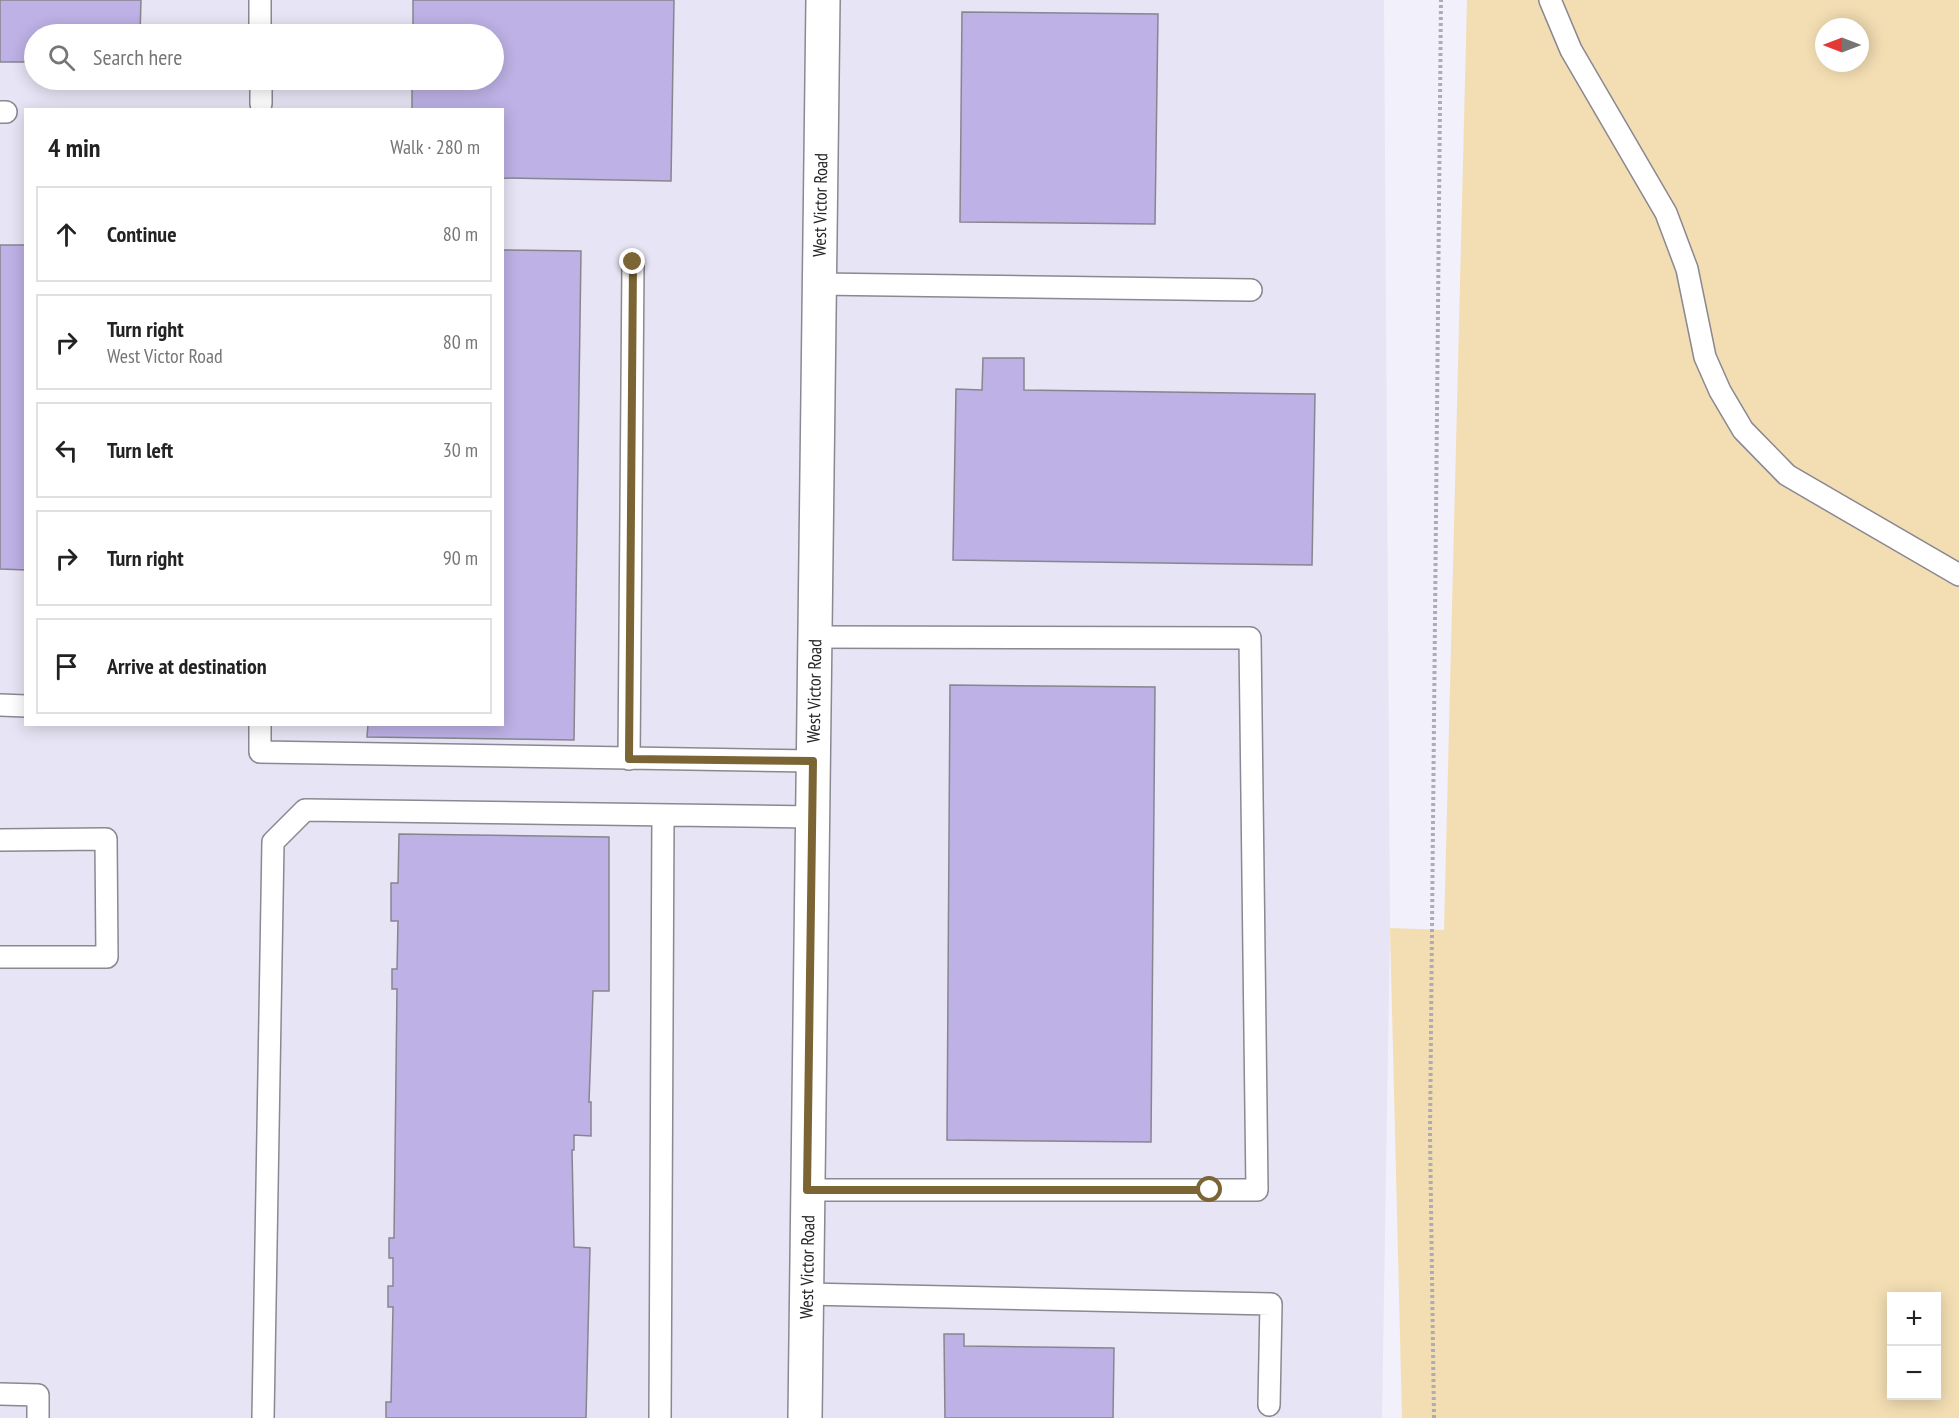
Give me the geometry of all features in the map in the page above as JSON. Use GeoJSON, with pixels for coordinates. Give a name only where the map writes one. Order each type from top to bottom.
{"type":"FeatureCollection","features":[{"type":"Feature","properties":{"kind":"street","name":"West Victor Road"},"geometry":{"type":"LineString","coordinates":[[805,1418],[823,0]]}},
{"type":"Feature","properties":{"kind":"lane"},"geometry":{"type":"LineString","coordinates":[[260,0],[260,24]]}},
{"type":"Feature","properties":{"kind":"lane"},"geometry":{"type":"LineString","coordinates":[[1550,0],[1571,50],[1666,213],[1687,269],[1705,357],[1720,391],[1743,430],[1787,475],[1959,575]]}},
{"type":"Feature","properties":{"kind":"lane"},"geometry":{"type":"LineString","coordinates":[[261,90],[261,104]]}},
{"type":"Feature","properties":{"kind":"lane"},"geometry":{"type":"LineString","coordinates":[[629,759],[633,262]]}},
{"type":"Feature","properties":{"kind":"lane"},"geometry":{"type":"LineString","coordinates":[[819,284],[1251,290]]}},
{"type":"Feature","properties":{"kind":"lane"},"geometry":{"type":"LineString","coordinates":[[807,1190],[1257,1190],[1250,638],[814,637]]}},
{"type":"Feature","properties":{"kind":"lane"},"geometry":{"type":"LineString","coordinates":[[0,705],[24,706]]}},
{"type":"Feature","properties":{"kind":"lane"},"geometry":{"type":"LineString","coordinates":[[260,726],[260,752],[813,761]]}},
{"type":"Feature","properties":{"kind":"lane"},"geometry":{"type":"LineString","coordinates":[[262,1418],[273,842],[305,810],[812,817]]}},
{"type":"Feature","properties":{"kind":"lane"},"geometry":{"type":"LineString","coordinates":[[660,1418],[663,815]]}},
{"type":"Feature","properties":{"kind":"lane"},"geometry":{"type":"LineString","coordinates":[[0,840],[105,839],[107,957],[0,957]]}},
{"type":"Feature","properties":{"kind":"lane"},"geometry":{"type":"LineString","coordinates":[[806,1294],[1271,1304],[1269,1405]]}},
{"type":"Feature","properties":{"kind":"lane"},"geometry":{"type":"LineString","coordinates":[[0,1394],[38,1395],[38,1418]]}},
{"type":"Feature","properties":{"kind":"path"},"geometry":{"type":"LineString","coordinates":[[1434,1418],[1430,1134],[1442,0]]}},
{"type":"Feature","properties":{"kind":"shaded area"},"geometry":{"type":"Polygon","coordinates":[[[0,0],[1384,0],[1390,928],[1382,1418],[0,1418],[0,0]]]}},
{"type":"Feature","properties":{"kind":"shaded area"},"geometry":{"type":"Polygon","coordinates":[[[1467,0],[1959,0],[1959,1418],[1402,1418],[1390,928],[1444,930],[1467,0]]]}},
{"type":"Feature","properties":{"kind":"building"},"geometry":{"type":"Polygon","coordinates":[[[0,0],[141,0],[140,24],[24,24],[24,62],[0,62],[0,0]]]}},
{"type":"Feature","properties":{"kind":"building"},"geometry":{"type":"Polygon","coordinates":[[[413,0],[674,0],[671,181],[504,178],[504,108],[412,108],[412,90],[504,90],[504,24],[413,24],[413,0]]]}},
{"type":"Feature","properties":{"kind":"building"},"geometry":{"type":"Polygon","coordinates":[[[962,12],[1158,14],[1155,224],[960,222],[962,12]]]}},
{"type":"Feature","properties":{"kind":"building"},"geometry":{"type":"Polygon","coordinates":[[[0,245],[24,245],[24,570],[0,569],[0,245]]]}},
{"type":"Feature","properties":{"kind":"building"},"geometry":{"type":"Polygon","coordinates":[[[504,250],[581,251],[574,740],[367,737],[368,726],[504,726],[504,250]]]}},
{"type":"Feature","properties":{"kind":"building"},"geometry":{"type":"Polygon","coordinates":[[[983,358],[1024,358],[1024,390],[1315,394],[1312,565],[953,560],[956,389],[982,390],[983,358]]]}},
{"type":"Feature","properties":{"kind":"building"},"geometry":{"type":"Polygon","coordinates":[[[950,685],[1155,687],[1151,1142],[947,1140],[950,685]]]}},
{"type":"Feature","properties":{"kind":"building"},"geometry":{"type":"Polygon","coordinates":[[[399,834],[609,837],[609,991],[593,991],[589,1102],[591,1102],[591,1136],[574,1135],[574,1150],[572,1150],[574,1247],[590,1248],[586,1418],[386,1418],[386,1402],[391,1402],[393,1307],[388,1307],[388,1286],[393,1286],[393,1258],[389,1258],[389,1238],[394,1238],[397,989],[392,989],[392,969],[397,969],[398,921],[391,921],[391,883],[398,883],[399,834]]]}},
{"type":"Feature","properties":{"kind":"building"},"geometry":{"type":"Polygon","coordinates":[[[944,1334],[964,1334],[964,1346],[1114,1348],[1113,1418],[945,1418],[944,1334]]]}},
{"type":"Feature","properties":{"kind":"route"},"geometry":{"type":"LineString","coordinates":[[633,262],[629,759],[813,761],[807,1190],[1210,1190]]}}]}
